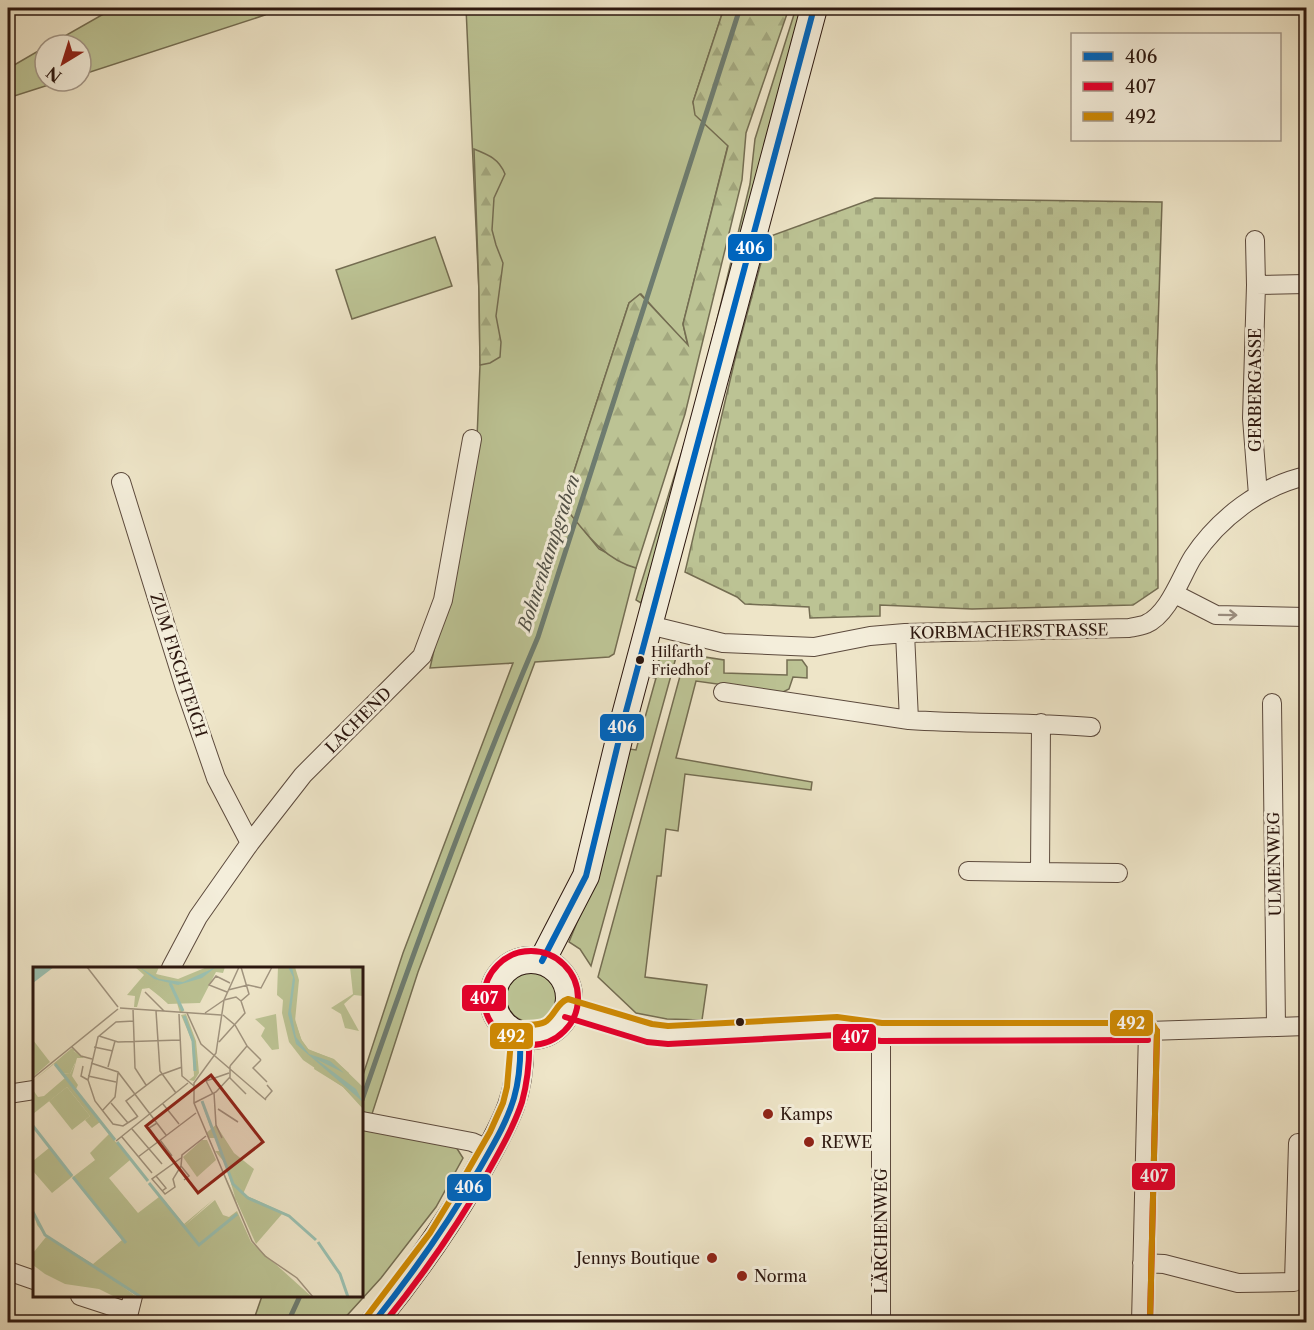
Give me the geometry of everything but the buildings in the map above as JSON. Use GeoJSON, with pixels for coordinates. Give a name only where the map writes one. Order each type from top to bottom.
{"type":"FeatureCollection","features":[{"type":"Feature","properties":{"kind":"main road"},"geometry":{"type":"LineString","coordinates":[[542,961],[586,876],[649,625],[814,8]]}},
{"type":"Feature","properties":{"kind":"main road"},"geometry":{"type":"LineString","coordinates":[[527,960],[542,961],[557,970],[563,977],[569,994],[568,1008],[563,1018],[551,1030],[536,1036],[520,1034],[507,1027],[497,1016],[493,1001],[494,987],[501,974],[513,964],[527,960]]}},
{"type":"Feature","properties":{"kind":"main road"},"geometry":{"type":"LineString","coordinates":[[374,1323],[442,1232],[490,1150],[512,1105],[521,1056],[520,1034]]}},
{"type":"Feature","properties":{"kind":"street","name":"GERBERGASSE"},"geometry":{"type":"LineString","coordinates":[[1255,240],[1252,418],[1258,495]]}},
{"type":"Feature","properties":{"kind":"street"},"geometry":{"type":"LineString","coordinates":[[1256,285],[1306,284]]}},
{"type":"Feature","properties":{"kind":"street","name":"LACHEND"},"geometry":{"type":"LineString","coordinates":[[172,967],[198,917],[250,843],[303,775],[422,656],[443,600],[472,440]]}},
{"type":"Feature","properties":{"kind":"street","name":"KORBMACHERSTRASSE"},"geometry":{"type":"LineString","coordinates":[[649,625],[723,643],[814,647],[870,636],[905,633],[1129,628],[1148,624],[1175,594],[1193,558],[1217,526],[1258,495],[1291,479],[1306,476]]}},
{"type":"Feature","properties":{"kind":"street","name":"ZUM FISCHTEICH"},"geometry":{"type":"LineString","coordinates":[[121,482],[212,767],[250,843]]}},
{"type":"Feature","properties":{"kind":"street"},"geometry":{"type":"LineString","coordinates":[[1175,594],[1216,615],[1306,616]]}},
{"type":"Feature","properties":{"kind":"street"},"geometry":{"type":"LineString","coordinates":[[905,633],[909,720]]}},
{"type":"Feature","properties":{"kind":"street"},"geometry":{"type":"LineString","coordinates":[[723,692],[909,720],[1041,723],[1091,727]]}},
{"type":"Feature","properties":{"kind":"street","name":"ULMENWEG"},"geometry":{"type":"LineString","coordinates":[[1272,703],[1276,1026]]}},
{"type":"Feature","properties":{"kind":"street"},"geometry":{"type":"LineString","coordinates":[[1040,872],[1041,723]]}},
{"type":"Feature","properties":{"kind":"street"},"geometry":{"type":"LineString","coordinates":[[968,872],[1118,873]]}},
{"type":"Feature","properties":{"kind":"street"},"geometry":{"type":"LineString","coordinates":[[568,1008],[642,1031],[668,1035],[837,1026],[881,1032],[1148,1031],[1306,1026]]}},
{"type":"Feature","properties":{"kind":"street"},"geometry":{"type":"LineString","coordinates":[[1141,1323],[1148,1031]]}},
{"type":"Feature","properties":{"kind":"street","name":"LÄRCHENWEG"},"geometry":{"type":"LineString","coordinates":[[881,1032],[881,1323]]}},
{"type":"Feature","properties":{"kind":"street"},"geometry":{"type":"LineString","coordinates":[[8,1094],[33,1090]]}},
{"type":"Feature","properties":{"kind":"street"},"geometry":{"type":"LineString","coordinates":[[363,1121],[472,1142],[490,1150]]}},
{"type":"Feature","properties":{"kind":"street"},"geometry":{"type":"LineString","coordinates":[[1142,1263],[1164,1264],[1238,1283],[1294,1282],[1298,1143]]}},
{"type":"Feature","properties":{"kind":"street"},"geometry":{"type":"LineString","coordinates":[[8,1271],[33,1280]]}},
{"type":"Feature","properties":{"kind":"street"},"geometry":{"type":"LineString","coordinates":[[86,1297],[130,1304]]}},
{"type":"Feature","properties":{"kind":"green space"},"geometry":{"type":"Polygon","coordinates":[[[114,8],[263,8],[265,15],[93,71],[93,33],[70,33],[114,8]]]}},
{"type":"Feature","properties":{"kind":"green space"},"geometry":{"type":"Polygon","coordinates":[[[466,8],[724,8],[693,102],[696,115],[728,145],[683,324],[688,346],[641,294],[629,303],[563,505],[599,549],[636,568],[614,654],[609,657],[535,662],[418,972],[372,1114],[363,1112],[363,1075],[403,953],[513,663],[430,668],[463,522],[477,438],[480,365],[479,292],[466,8]]]}},
{"type":"Feature","properties":{"kind":"green space"},"geometry":{"type":"Polygon","coordinates":[[[724,8],[789,8],[746,133],[742,180],[685,414],[636,568],[624,564],[603,551],[563,505],[629,303],[640,294],[688,345],[683,324],[728,146],[695,115],[693,102],[724,8]]]}},
{"type":"Feature","properties":{"kind":"green space"},"geometry":{"type":"Polygon","coordinates":[[[796,8],[805,8],[680,471],[641,603],[636,600],[696,406],[750,184],[755,139],[796,8]]]}},
{"type":"Feature","properties":{"kind":"green space"},"geometry":{"type":"Polygon","coordinates":[[[33,54],[33,90],[8,98],[9,68],[33,54]]]}},
{"type":"Feature","properties":{"kind":"green space"},"geometry":{"type":"Polygon","coordinates":[[[474,149],[493,158],[505,174],[494,198],[492,230],[503,263],[496,316],[501,342],[500,357],[490,363],[480,365],[479,292],[474,149]]]}},
{"type":"Feature","properties":{"kind":"green space"},"geometry":{"type":"Polygon","coordinates":[[[875,198],[1162,202],[1157,359],[1158,588],[1133,605],[972,609],[880,605],[880,616],[810,618],[809,607],[745,604],[737,597],[685,572],[736,355],[768,237],[875,198]]]}},
{"type":"Feature","properties":{"kind":"green space"},"geometry":{"type":"Polygon","coordinates":[[[435,237],[452,286],[352,319],[336,270],[435,237]]]}},
{"type":"Feature","properties":{"kind":"green space"},"geometry":{"type":"Polygon","coordinates":[[[678,650],[591,966],[580,949],[569,942],[594,880],[630,749],[636,750],[656,678],[650,677],[652,671],[660,659],[678,650]]]}},
{"type":"Feature","properties":{"kind":"green space"},"geometry":{"type":"Polygon","coordinates":[[[686,654],[724,660],[724,673],[787,675],[787,660],[802,660],[807,667],[807,678],[793,677],[789,689],[781,693],[696,681],[676,758],[812,782],[811,790],[685,774],[678,831],[666,829],[661,876],[657,876],[645,977],[707,985],[702,1020],[667,1019],[636,1013],[598,977],[686,654]]]}},
{"type":"Feature","properties":{"kind":"green space"},"geometry":{"type":"Polygon","coordinates":[[[531,972],[549,979],[556,997],[549,1015],[531,1022],[513,1015],[506,997],[513,979],[531,972]]]}},
{"type":"Feature","properties":{"kind":"green space"},"geometry":{"type":"Polygon","coordinates":[[[363,1127],[456,1147],[463,1158],[436,1207],[381,1278],[341,1322],[253,1322],[262,1297],[363,1297],[363,1127]]]}},
{"type":"Feature","properties":{"kind":"waterway","name":"Bohnenkampgraben"},"geometry":{"type":"LineString","coordinates":[[363,1097],[446,867],[538,637],[740,8]]}},
{"type":"Feature","properties":{"kind":"waterway","name":"Bohnenkampgraben"},"geometry":{"type":"LineString","coordinates":[[288,1322],[300,1297]]}},
{"type":"Feature","properties":{"kind":"transit line","name":"406"},"geometry":{"type":"LineString","coordinates":[[542,961],[586,876],[624,719],[814,8]]}},
{"type":"Feature","properties":{"kind":"transit line","name":"407"},"geometry":{"type":"LineString","coordinates":[[531,951],[549,955],[564,965],[574,980],[578,998],[574,1016],[564,1031],[549,1041],[531,1045],[513,1041],[498,1031],[488,1016],[484,998],[488,980],[498,965],[513,955],[531,951]]}},
{"type":"Feature","properties":{"kind":"transit line","name":"492"},"geometry":{"type":"LineString","coordinates":[[367,1316],[430,1233],[490,1132],[503,1103],[507,1087],[512,1029],[519,1025],[545,1022],[561,1003],[568,999],[652,1024],[668,1026],[837,1017],[882,1023],[1152,1023],[1157,1031],[1150,1322]]}},
{"type":"Feature","properties":{"kind":"transit line","name":"407"},"geometry":{"type":"LineString","coordinates":[[565,1017],[647,1042],[668,1044],[837,1035],[881,1041],[1148,1040]]}},
{"type":"Feature","properties":{"kind":"transit line","name":"407"},"geometry":{"type":"LineString","coordinates":[[1150,1322],[1157,1031]]}},
{"type":"Feature","properties":{"kind":"transit line","name":"406"},"geometry":{"type":"LineString","coordinates":[[374,1322],[443,1228],[499,1133],[516,1090],[520,1066],[520,1034]]}},
{"type":"Feature","properties":{"kind":"transit line","name":"407"},"geometry":{"type":"LineString","coordinates":[[385,1322],[452,1230],[477,1192],[507,1137],[524,1094],[528,1068],[529,1034]]}},
{"type":"Feature","properties":{"kind":"place","name":"Hilfarth Friedhof"},"geometry":{"type":"Point","coordinates":[640,660]}},
{"type":"Feature","properties":{"kind":"place","name":"Kamps"},"geometry":{"type":"Point","coordinates":[768,1114]}},
{"type":"Feature","properties":{"kind":"place","name":"REWE"},"geometry":{"type":"Point","coordinates":[809,1142]}},
{"type":"Feature","properties":{"kind":"place","name":"Jennys Boutique"},"geometry":{"type":"Point","coordinates":[712,1258]}},
{"type":"Feature","properties":{"kind":"place","name":"Norma"},"geometry":{"type":"Point","coordinates":[742,1276]}}]}
